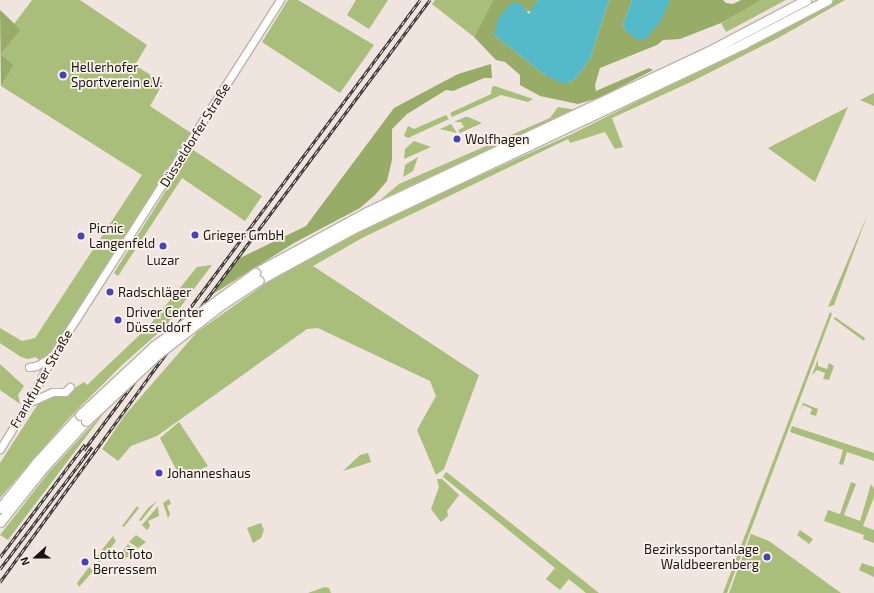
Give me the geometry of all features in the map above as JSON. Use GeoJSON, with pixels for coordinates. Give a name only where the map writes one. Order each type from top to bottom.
{"type":"FeatureCollection","features":[{"type":"Feature","properties":{"kind":"highway"},"geometry":{"type":"LineString","coordinates":[[0,508],[36,463],[83,418],[159,353],[257,276],[360,215],[708,52],[806,0]]}},
{"type":"Feature","properties":{"kind":"highway"},"geometry":{"type":"LineString","coordinates":[[257,276],[352,229],[729,50],[827,0]]}},
{"type":"Feature","properties":{"kind":"highway"},"geometry":{"type":"LineString","coordinates":[[0,522],[83,418]]}},
{"type":"Feature","properties":{"kind":"main road","name":"Düsseldorfer Straße"},"geometry":{"type":"LineString","coordinates":[[110,270],[280,0]]}},
{"type":"Feature","properties":{"kind":"main road","name":"Frankfurter Straße"},"geometry":{"type":"LineString","coordinates":[[0,449],[30,402],[53,355],[110,270]]}},
{"type":"Feature","properties":{"kind":"main road"},"geometry":{"type":"LineString","coordinates":[[29,367],[45,362],[53,355]]}},
{"type":"Feature","properties":{"kind":"main road"},"geometry":{"type":"LineString","coordinates":[[38,384],[52,392]]}},
{"type":"Feature","properties":{"kind":"main road"},"geometry":{"type":"LineString","coordinates":[[30,402],[52,392],[65,392],[70,387]]}},
{"type":"Feature","properties":{"kind":"green space"},"geometry":{"type":"Polygon","coordinates":[[[32,0],[80,0],[147,45],[135,65],[163,83],[150,106],[191,133],[106,268],[46,358],[41,362],[36,357],[28,359],[21,357],[0,343],[0,328],[22,341],[35,338],[142,175],[1,86],[14,65],[1,54],[21,30],[14,24],[32,0]]]}},
{"type":"Feature","properties":{"kind":"green space"},"geometry":{"type":"Polygon","coordinates":[[[288,0],[298,0],[374,45],[340,93],[262,42],[288,0]]]}},
{"type":"Feature","properties":{"kind":"green space"},"geometry":{"type":"Polygon","coordinates":[[[356,0],[388,0],[369,29],[347,15],[356,0]]]}},
{"type":"Feature","properties":{"kind":"green space"},"geometry":{"type":"Polygon","coordinates":[[[435,0],[493,0],[474,37],[432,4],[435,0]]]}},
{"type":"Feature","properties":{"kind":"green space"},"geometry":{"type":"Polygon","coordinates":[[[493,0],[538,0],[532,12],[527,11],[494,35],[545,75],[568,83],[575,79],[590,59],[609,0],[632,0],[623,25],[625,30],[637,39],[670,0],[723,0],[726,3],[733,4],[741,0],[762,0],[721,23],[680,39],[663,40],[657,45],[600,68],[595,85],[596,91],[649,68],[653,70],[599,98],[578,104],[540,96],[520,85],[520,75],[505,62],[496,60],[474,37],[493,0]]]}},
{"type":"Feature","properties":{"kind":"green space"},"geometry":{"type":"Polygon","coordinates":[[[762,0],[786,0],[726,32],[721,23],[762,0]]]}},
{"type":"Feature","properties":{"kind":"green space"},"geometry":{"type":"Polygon","coordinates":[[[835,0],[845,0],[778,38],[693,81],[612,118],[623,147],[615,149],[605,132],[570,143],[568,139],[364,237],[313,266],[479,375],[444,469],[436,475],[417,430],[436,396],[430,381],[318,328],[307,329],[157,436],[131,446],[118,461],[102,449],[125,415],[197,332],[269,281],[384,219],[574,133],[782,29],[835,0]]]}},
{"type":"Feature","properties":{"kind":"green space"},"geometry":{"type":"Polygon","coordinates":[[[0,10],[21,30],[1,54],[14,65],[1,86],[0,10]]]}},
{"type":"Feature","properties":{"kind":"green space"},"geometry":{"type":"Polygon","coordinates":[[[491,64],[492,78],[484,78],[453,91],[446,90],[407,114],[392,129],[392,160],[387,181],[375,195],[360,208],[294,243],[213,294],[238,259],[306,226],[394,108],[458,74],[491,64]]]}},
{"type":"Feature","properties":{"kind":"green space"},"geometry":{"type":"Polygon","coordinates":[[[495,86],[533,99],[528,102],[501,95],[452,117],[450,113],[491,94],[492,87],[495,86]]]}},
{"type":"Feature","properties":{"kind":"green space"},"geometry":{"type":"Polygon","coordinates":[[[874,93],[874,106],[860,100],[874,93]]]}},
{"type":"Feature","properties":{"kind":"green space"},"geometry":{"type":"Polygon","coordinates":[[[558,107],[577,110],[380,200],[399,184],[550,118],[558,107]]]}},
{"type":"Feature","properties":{"kind":"green space"},"geometry":{"type":"Polygon","coordinates":[[[848,107],[815,182],[768,148],[848,107]]]}},
{"type":"Feature","properties":{"kind":"green space"},"geometry":{"type":"Polygon","coordinates":[[[446,115],[449,119],[408,138],[404,136],[408,126],[414,129],[446,115]]]}},
{"type":"Feature","properties":{"kind":"green space"},"geometry":{"type":"Polygon","coordinates":[[[465,117],[482,123],[460,133],[458,130],[464,127],[461,122],[454,122],[465,117]]]}},
{"type":"Feature","properties":{"kind":"green space"},"geometry":{"type":"Polygon","coordinates":[[[451,124],[457,133],[440,129],[451,124]]]}},
{"type":"Feature","properties":{"kind":"green space"},"geometry":{"type":"Polygon","coordinates":[[[414,141],[431,147],[404,159],[405,149],[414,141]]]}},
{"type":"Feature","properties":{"kind":"green space"},"geometry":{"type":"Polygon","coordinates":[[[192,149],[262,196],[245,221],[182,178],[118,276],[114,273],[192,149]]]}},
{"type":"Feature","properties":{"kind":"green space"},"geometry":{"type":"Polygon","coordinates":[[[418,157],[413,171],[403,177],[405,165],[418,157]]]}},
{"type":"Feature","properties":{"kind":"green space"},"geometry":{"type":"Polygon","coordinates":[[[867,216],[834,305],[828,307],[866,218],[867,216]]]}},
{"type":"Feature","properties":{"kind":"green space"},"geometry":{"type":"Polygon","coordinates":[[[212,265],[166,326],[121,366],[69,418],[0,498],[0,463],[38,404],[49,399],[48,396],[67,393],[84,382],[87,385],[148,327],[197,267],[212,265]]]}},
{"type":"Feature","properties":{"kind":"green space"},"geometry":{"type":"Polygon","coordinates":[[[830,312],[832,314],[727,593],[723,593],[830,312]]]}},
{"type":"Feature","properties":{"kind":"green space"},"geometry":{"type":"Polygon","coordinates":[[[835,317],[865,338],[864,341],[834,319],[835,317]]]}},
{"type":"Feature","properties":{"kind":"green space"},"geometry":{"type":"Polygon","coordinates":[[[818,359],[818,366],[827,369],[829,363],[834,366],[829,380],[823,379],[825,373],[817,370],[812,375],[818,359]]]}},
{"type":"Feature","properties":{"kind":"green space"},"geometry":{"type":"Polygon","coordinates":[[[0,364],[24,386],[18,395],[20,404],[0,390],[0,364]]]}},
{"type":"Feature","properties":{"kind":"green space"},"geometry":{"type":"Polygon","coordinates":[[[803,403],[818,409],[816,416],[810,414],[812,409],[803,405],[800,411],[803,403]]]}},
{"type":"Feature","properties":{"kind":"green space"},"geometry":{"type":"Polygon","coordinates":[[[107,409],[8,540],[0,535],[49,472],[107,409]]]}},
{"type":"Feature","properties":{"kind":"green space"},"geometry":{"type":"Polygon","coordinates":[[[179,422],[208,466],[181,479],[160,438],[179,422]]]}},
{"type":"Feature","properties":{"kind":"green space"},"geometry":{"type":"Polygon","coordinates":[[[792,426],[874,453],[874,461],[847,452],[843,465],[839,464],[843,450],[790,432],[792,426]]]}},
{"type":"Feature","properties":{"kind":"green space"},"geometry":{"type":"Polygon","coordinates":[[[368,453],[371,462],[343,471],[360,455],[368,453]]]}},
{"type":"Feature","properties":{"kind":"green space"},"geometry":{"type":"Polygon","coordinates":[[[446,472],[599,593],[586,593],[443,477],[446,472]]]}},
{"type":"Feature","properties":{"kind":"green space"},"geometry":{"type":"Polygon","coordinates":[[[437,479],[442,479],[459,495],[447,511],[448,516],[441,522],[431,509],[439,487],[437,479]]]}},
{"type":"Feature","properties":{"kind":"green space"},"geometry":{"type":"Polygon","coordinates":[[[851,482],[856,484],[844,515],[860,521],[871,484],[874,489],[874,497],[863,526],[874,530],[874,543],[863,539],[864,535],[824,521],[828,510],[840,514],[851,482]]]}},
{"type":"Feature","properties":{"kind":"green space"},"geometry":{"type":"Polygon","coordinates":[[[169,499],[171,504],[167,506],[170,514],[168,518],[163,503],[169,499]]]}},
{"type":"Feature","properties":{"kind":"green space"},"geometry":{"type":"Polygon","coordinates":[[[157,501],[141,521],[139,520],[148,508],[157,501]]]}},
{"type":"Feature","properties":{"kind":"green space"},"geometry":{"type":"Polygon","coordinates":[[[137,506],[139,508],[124,527],[122,526],[137,506]]]}},
{"type":"Feature","properties":{"kind":"green space"},"geometry":{"type":"Polygon","coordinates":[[[158,506],[159,516],[148,521],[150,526],[147,530],[142,525],[158,506]]]}},
{"type":"Feature","properties":{"kind":"green space"},"geometry":{"type":"Polygon","coordinates":[[[261,523],[264,530],[261,538],[253,543],[247,528],[261,523]]]}},
{"type":"Feature","properties":{"kind":"green space"},"geometry":{"type":"Polygon","coordinates":[[[800,530],[813,539],[809,544],[797,535],[800,530]]]}},
{"type":"Feature","properties":{"kind":"green space","name":"Bezirkssportanlage Waldbeerenberg"},"geometry":{"type":"Polygon","coordinates":[[[751,534],[769,541],[841,593],[729,593],[751,534]]]}},
{"type":"Feature","properties":{"kind":"green space"},"geometry":{"type":"Polygon","coordinates":[[[136,535],[146,542],[138,548],[129,542],[136,535]]]}},
{"type":"Feature","properties":{"kind":"green space"},"geometry":{"type":"Polygon","coordinates":[[[113,536],[116,541],[99,563],[97,556],[113,536]]]}},
{"type":"Feature","properties":{"kind":"green space"},"geometry":{"type":"Polygon","coordinates":[[[128,544],[137,553],[125,558],[120,555],[128,544]]]}},
{"type":"Feature","properties":{"kind":"green space"},"geometry":{"type":"Polygon","coordinates":[[[862,563],[874,567],[874,577],[859,570],[862,563]]]}},
{"type":"Feature","properties":{"kind":"green space"},"geometry":{"type":"Polygon","coordinates":[[[89,567],[93,571],[79,587],[77,583],[89,567]]]}},
{"type":"Feature","properties":{"kind":"green space"},"geometry":{"type":"Polygon","coordinates":[[[555,568],[569,579],[560,590],[546,579],[555,568]]]}},
{"type":"Feature","properties":{"kind":"green space"},"geometry":{"type":"Polygon","coordinates":[[[325,587],[329,588],[331,593],[308,593],[325,587]]]}},
{"type":"Feature","properties":{"kind":"water"},"geometry":{"type":"Polygon","coordinates":[[[538,0],[609,0],[590,59],[575,79],[568,83],[559,82],[545,75],[494,35],[498,19],[510,4],[515,2],[521,4],[529,14],[538,0]]]}},
{"type":"Feature","properties":{"kind":"water"},"geometry":{"type":"Polygon","coordinates":[[[632,0],[670,0],[662,19],[645,40],[637,40],[625,30],[623,25],[632,0]]]}},
{"type":"Feature","properties":{"kind":"railway"},"geometry":{"type":"LineString","coordinates":[[84,450],[420,0]]}},
{"type":"Feature","properties":{"kind":"railway"},"geometry":{"type":"LineString","coordinates":[[0,582],[148,378],[430,0]]}},
{"type":"Feature","properties":{"kind":"railway"},"geometry":{"type":"LineString","coordinates":[[0,557],[85,444]]}},
{"type":"Feature","properties":{"kind":"railway"},"geometry":{"type":"LineString","coordinates":[[0,569],[92,447]]}},
{"type":"Feature","properties":{"kind":"place","name":"Hellerhofer Sportverein e.V."},"geometry":{"type":"Point","coordinates":[63,75]}},
{"type":"Feature","properties":{"kind":"place","name":"Wolfhagen"},"geometry":{"type":"Point","coordinates":[457,139]}},
{"type":"Feature","properties":{"kind":"place","name":"Grieger GmbH"},"geometry":{"type":"Point","coordinates":[195,235]}},
{"type":"Feature","properties":{"kind":"place","name":"Picnic Langenfeld"},"geometry":{"type":"Point","coordinates":[81,236]}},
{"type":"Feature","properties":{"kind":"place","name":"Luzar"},"geometry":{"type":"Point","coordinates":[163,246]}},
{"type":"Feature","properties":{"kind":"place","name":"Radschläger"},"geometry":{"type":"Point","coordinates":[110,292]}},
{"type":"Feature","properties":{"kind":"place","name":"Driver Center Düsseldorf"},"geometry":{"type":"Point","coordinates":[118,320]}},
{"type":"Feature","properties":{"kind":"place","name":"Johanneshaus"},"geometry":{"type":"Point","coordinates":[159,473]}},
{"type":"Feature","properties":{"kind":"place","name":"Bezirkssportanlage Waldbeerenberg"},"geometry":{"type":"Point","coordinates":[767,557]}},
{"type":"Feature","properties":{"kind":"place","name":"Lotto Toto Berressem"},"geometry":{"type":"Point","coordinates":[85,562]}}]}
